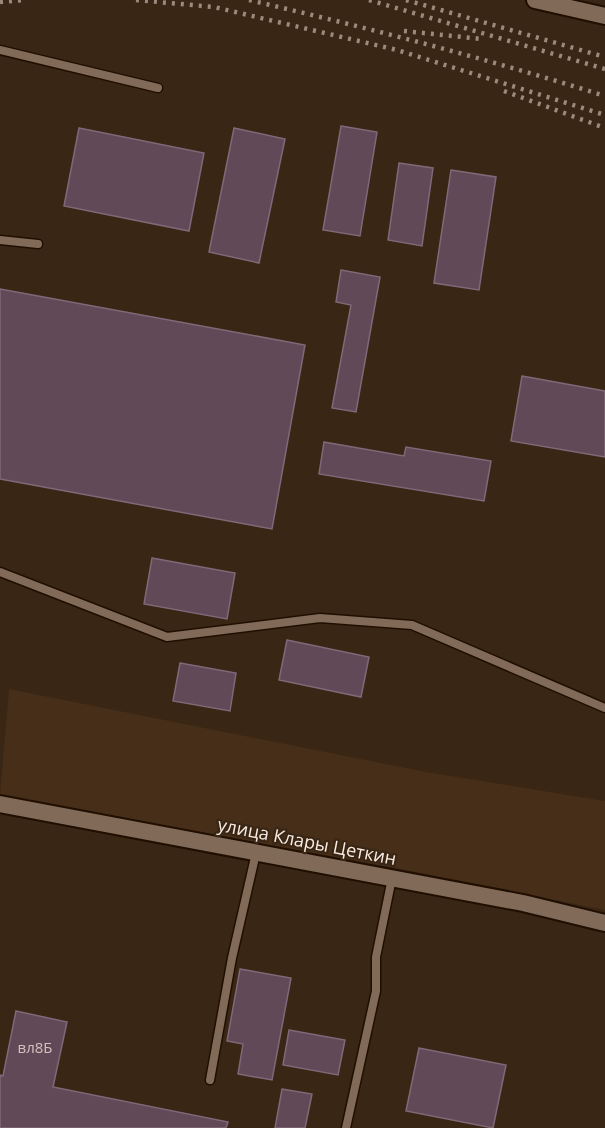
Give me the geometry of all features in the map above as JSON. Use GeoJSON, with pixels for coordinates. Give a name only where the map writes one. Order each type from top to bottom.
{"type":"FeatureCollection","features":[{"type":"Feature","properties":{"kind":"street"},"geometry":{"type":"LineString","coordinates":[[535,0],[605,16]]}},
{"type":"Feature","properties":{"kind":"street","name":"улица Клары Цеткин"},"geometry":{"type":"LineString","coordinates":[[0,804],[523,903],[605,923]]}},
{"type":"Feature","properties":{"kind":"lane"},"geometry":{"type":"LineString","coordinates":[[0,50],[158,88]]}},
{"type":"Feature","properties":{"kind":"lane"},"geometry":{"type":"LineString","coordinates":[[0,240],[38,244]]}},
{"type":"Feature","properties":{"kind":"lane"},"geometry":{"type":"LineString","coordinates":[[0,572],[167,637],[320,618],[412,625],[605,708]]}},
{"type":"Feature","properties":{"kind":"lane"},"geometry":{"type":"LineString","coordinates":[[210,1080],[232,958],[256,853]]}},
{"type":"Feature","properties":{"kind":"lane"},"geometry":{"type":"LineString","coordinates":[[346,1128],[376,991],[376,957],[392,878]]}},
{"type":"Feature","properties":{"kind":"shaded area"},"geometry":{"type":"Polygon","coordinates":[[[9,689],[426,772],[605,801],[605,910],[395,868],[0,795],[9,689]]]}},
{"type":"Feature","properties":{"kind":"building"},"geometry":{"type":"Polygon","coordinates":[[[341,126],[377,132],[360,236],[323,230],[341,126]]]}},
{"type":"Feature","properties":{"kind":"building"},"geometry":{"type":"Polygon","coordinates":[[[79,128],[204,153],[189,231],[64,206],[79,128]]]}},
{"type":"Feature","properties":{"kind":"building"},"geometry":{"type":"Polygon","coordinates":[[[234,128],[285,139],[259,263],[209,252],[234,128]]]}},
{"type":"Feature","properties":{"kind":"building"},"geometry":{"type":"Polygon","coordinates":[[[399,163],[433,168],[422,246],[388,240],[399,163]]]}},
{"type":"Feature","properties":{"kind":"building"},"geometry":{"type":"Polygon","coordinates":[[[451,170],[496,177],[479,290],[434,283],[451,170]]]}},
{"type":"Feature","properties":{"kind":"building"},"geometry":{"type":"Polygon","coordinates":[[[341,270],[380,277],[356,412],[332,408],[351,305],[336,302],[341,270]]]}},
{"type":"Feature","properties":{"kind":"building"},"geometry":{"type":"Polygon","coordinates":[[[0,289],[305,345],[272,529],[0,479],[0,289]]]}},
{"type":"Feature","properties":{"kind":"building"},"geometry":{"type":"Polygon","coordinates":[[[522,376],[605,391],[605,457],[511,441],[522,376]]]}},
{"type":"Feature","properties":{"kind":"building"},"geometry":{"type":"Polygon","coordinates":[[[324,442],[404,456],[406,447],[491,461],[484,501],[319,474],[324,442]]]}},
{"type":"Feature","properties":{"kind":"building"},"geometry":{"type":"Polygon","coordinates":[[[152,558],[235,573],[227,619],[144,604],[152,558]]]}},
{"type":"Feature","properties":{"kind":"building"},"geometry":{"type":"Polygon","coordinates":[[[287,640],[369,657],[361,697],[279,680],[287,640]]]}},
{"type":"Feature","properties":{"kind":"building"},"geometry":{"type":"Polygon","coordinates":[[[180,663],[236,673],[230,711],[173,701],[180,663]]]}},
{"type":"Feature","properties":{"kind":"building"},"geometry":{"type":"Polygon","coordinates":[[[240,969],[291,978],[272,1080],[238,1074],[243,1044],[227,1041],[240,969]]]}},
{"type":"Feature","properties":{"kind":"building"},"geometry":{"type":"Polygon","coordinates":[[[16,1011],[67,1022],[53,1087],[228,1122],[226,1128],[0,1128],[0,1075],[3,1076],[16,1011]]]}},
{"type":"Feature","properties":{"kind":"building"},"geometry":{"type":"Polygon","coordinates":[[[289,1030],[345,1040],[338,1075],[283,1065],[289,1030]]]}},
{"type":"Feature","properties":{"kind":"building"},"geometry":{"type":"Polygon","coordinates":[[[419,1048],[506,1065],[493,1128],[406,1111],[419,1048]]]}},
{"type":"Feature","properties":{"kind":"building"},"geometry":{"type":"Polygon","coordinates":[[[282,1089],[312,1094],[305,1128],[275,1128],[282,1089]]]}},
{"type":"Feature","properties":{"kind":"railway"},"geometry":{"type":"LineString","coordinates":[[0,2],[24,0]]}},
{"type":"Feature","properties":{"kind":"railway"},"geometry":{"type":"LineString","coordinates":[[136,0],[214,7],[397,50],[605,115]]}},
{"type":"Feature","properties":{"kind":"railway"},"geometry":{"type":"LineString","coordinates":[[249,0],[428,45],[605,96]]}},
{"type":"Feature","properties":{"kind":"railway"},"geometry":{"type":"LineString","coordinates":[[369,0],[605,69]]}},
{"type":"Feature","properties":{"kind":"railway"},"geometry":{"type":"LineString","coordinates":[[406,0],[605,57]]}},
{"type":"Feature","properties":{"kind":"railway"},"geometry":{"type":"LineString","coordinates":[[404,31],[482,39]]}},
{"type":"Feature","properties":{"kind":"railway"},"geometry":{"type":"LineString","coordinates":[[504,91],[605,128]]}}]}
